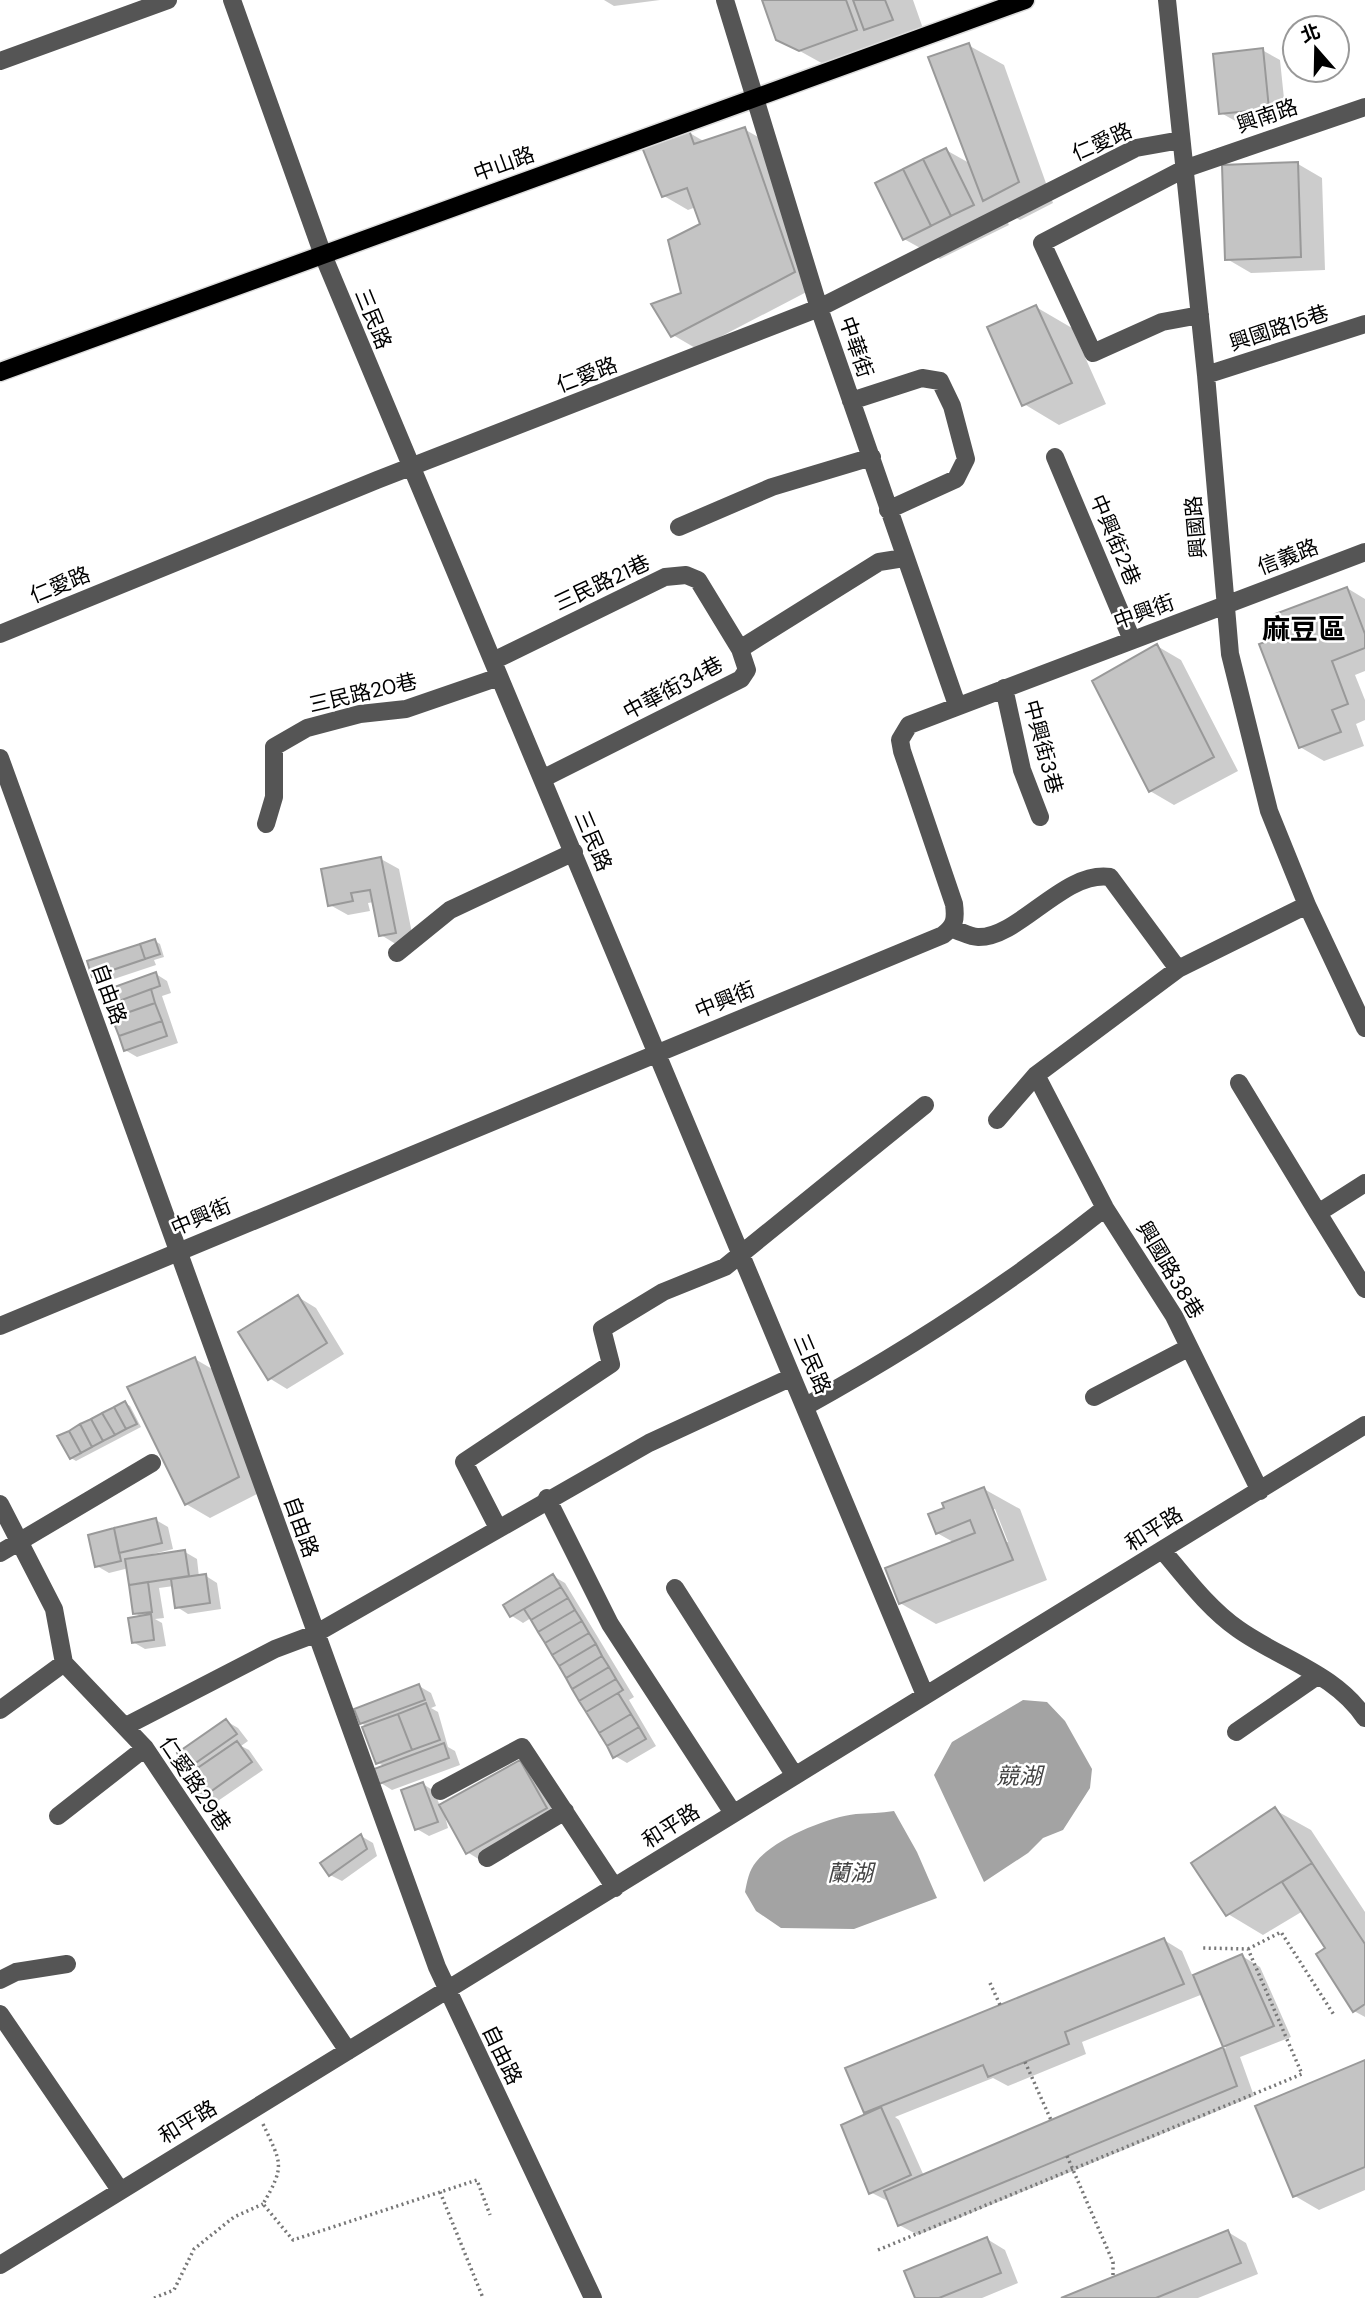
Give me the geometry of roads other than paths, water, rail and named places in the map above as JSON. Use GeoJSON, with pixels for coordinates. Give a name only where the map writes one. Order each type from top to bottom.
{"type":"FeatureCollection","features":[{"type":"Feature","properties":{"kind":"main road","name":"中山路"},"geometry":{"type":"LineString","coordinates":[[0,372],[1025,0]]}},
{"type":"Feature","properties":{"kind":"street"},"geometry":{"type":"LineString","coordinates":[[0,61],[168,0]]}},
{"type":"Feature","properties":{"kind":"street","name":"三民路"},"geometry":{"type":"LineString","coordinates":[[232,0],[323,255],[410,468],[574,852],[655,1053],[806,1406],[925,1695]]}},
{"type":"Feature","properties":{"kind":"street","name":"中華街"},"geometry":{"type":"LineString","coordinates":[[725,0],[820,309],[957,705]]}},
{"type":"Feature","properties":{"kind":"street","name":"興國路"},"geometry":{"type":"LineString","coordinates":[[1167,0],[1206,375],[1230,654],[1269,811],[1307,905],[1365,1028]]}},
{"type":"Feature","properties":{"kind":"street","name":"興南路"},"geometry":{"type":"LineString","coordinates":[[1200,315],[1162,322],[1093,353],[1042,243],[1184,169],[1365,107]]}},
{"type":"Feature","properties":{"kind":"street","name":"仁愛路"},"geometry":{"type":"LineString","coordinates":[[0,634],[410,468],[820,309],[1136,148],[1181,140]]}},
{"type":"Feature","properties":{"kind":"street","name":"興國路15巷"},"geometry":{"type":"LineString","coordinates":[[1206,375],[1365,324]]}},
{"type":"Feature","properties":{"kind":"street"},"geometry":{"type":"LineString","coordinates":[[851,401],[922,378],[940,381],[952,406],[966,459],[956,479],[888,510]]}},
{"type":"Feature","properties":{"kind":"street"},"geometry":{"type":"LineString","coordinates":[[679,527],[772,487],[872,457]]}},
{"type":"Feature","properties":{"kind":"street","name":"中興街2巷"},"geometry":{"type":"LineString","coordinates":[[1055,457],[1132,640]]}},
{"type":"Feature","properties":{"kind":"street","name":"信義路"},"geometry":{"type":"LineString","coordinates":[[1226,605],[1365,552]]}},
{"type":"Feature","properties":{"kind":"street","name":"中華街34巷"},"geometry":{"type":"LineString","coordinates":[[542,779],[741,679],[747,670],[740,649],[879,562],[904,558]]}},
{"type":"Feature","properties":{"kind":"street","name":"三民路21巷"},"geometry":{"type":"LineString","coordinates":[[496,669],[665,577],[686,575],[698,580],[740,649]]}},
{"type":"Feature","properties":{"kind":"street","name":"中興街"},"geometry":{"type":"LineString","coordinates":[[0,1326],[943,935],[952,929],[956,918],[954,904],[900,740],[909,724],[1226,605]]}},
{"type":"Feature","properties":{"kind":"street","name":"三民路20巷"},"geometry":{"type":"LineString","coordinates":[[266,824],[274,797],[274,747],[286,738],[307,728],[360,714],[406,709],[496,669]]}},
{"type":"Feature","properties":{"kind":"street","name":"中興街3巷"},"geometry":{"type":"LineString","coordinates":[[1004,688],[1021,770],[1040,817]]}},
{"type":"Feature","properties":{"kind":"street","name":"自由路"},"geometry":{"type":"LineString","coordinates":[[0,758],[447,1990],[593,2298]]}},
{"type":"Feature","properties":{"kind":"street"},"geometry":{"type":"LineString","coordinates":[[397,953],[450,910],[574,852]]}},
{"type":"Feature","properties":{"kind":"street"},"geometry":{"type":"LineString","coordinates":[[952,929],[977,937],[996,934],[1072,886],[1099,875],[1110,877],[1178,969]]}},
{"type":"Feature","properties":{"kind":"street"},"geometry":{"type":"LineString","coordinates":[[997,1120],[1036,1075],[1178,969],[1307,905]]}},
{"type":"Feature","properties":{"kind":"street","name":"興國路38巷"},"geometry":{"type":"LineString","coordinates":[[1036,1075],[1105,1208],[1174,1316],[1260,1490]]}},
{"type":"Feature","properties":{"kind":"street"},"geometry":{"type":"LineString","coordinates":[[1239,1083],[1365,1289]]}},
{"type":"Feature","properties":{"kind":"street"},"geometry":{"type":"LineString","coordinates":[[498,1528],[464,1462],[611,1364],[602,1329],[663,1292],[725,1267],[925,1105]]}},
{"type":"Feature","properties":{"kind":"street"},"geometry":{"type":"LineString","coordinates":[[1318,1213],[1365,1183]]}},
{"type":"Feature","properties":{"kind":"street"},"geometry":{"type":"LineString","coordinates":[[806,1406],[943,1325],[1038,1262],[1105,1208]]}},
{"type":"Feature","properties":{"kind":"street"},"geometry":{"type":"LineString","coordinates":[[1094,1397],[1188,1348]]}},
{"type":"Feature","properties":{"kind":"street"},"geometry":{"type":"LineString","coordinates":[[126,1726],[275,1649],[316,1634],[547,1498],[649,1443],[792,1377]]}},
{"type":"Feature","properties":{"kind":"street","name":"和平路"},"geometry":{"type":"LineString","coordinates":[[0,2265],[1365,1425]]}},
{"type":"Feature","properties":{"kind":"street"},"geometry":{"type":"LineString","coordinates":[[0,1553],[152,1464]]}},
{"type":"Feature","properties":{"kind":"street"},"geometry":{"type":"LineString","coordinates":[[547,1498],[610,1624],[733,1814]]}},
{"type":"Feature","properties":{"kind":"street"},"geometry":{"type":"LineString","coordinates":[[0,1504],[54,1609],[64,1663],[0,1710]]}},
{"type":"Feature","properties":{"kind":"street"},"geometry":{"type":"LineString","coordinates":[[1163,1551],[1194,1588],[1237,1629],[1300,1662],[1351,1698],[1365,1718]]}},
{"type":"Feature","properties":{"kind":"street"},"geometry":{"type":"LineString","coordinates":[[675,1588],[795,1776]]}},
{"type":"Feature","properties":{"kind":"street","name":"仁愛路29巷"},"geometry":{"type":"LineString","coordinates":[[64,1663],[145,1748],[348,2051]]}},
{"type":"Feature","properties":{"kind":"street"},"geometry":{"type":"LineString","coordinates":[[1236,1732],[1317,1676]]}},
{"type":"Feature","properties":{"kind":"street"},"geometry":{"type":"LineString","coordinates":[[440,1790],[522,1747],[615,1888]]}},
{"type":"Feature","properties":{"kind":"street"},"geometry":{"type":"LineString","coordinates":[[58,1816],[145,1748]]}},
{"type":"Feature","properties":{"kind":"street"},"geometry":{"type":"LineString","coordinates":[[487,1858],[565,1811]]}},
{"type":"Feature","properties":{"kind":"street"},"geometry":{"type":"LineString","coordinates":[[0,1980],[16,1972],[67,1964]]}},
{"type":"Feature","properties":{"kind":"street"},"geometry":{"type":"LineString","coordinates":[[0,2014],[120,2190]]}},
{"type":"Feature","properties":{"kind":"water","name":"競湖"},"geometry":{"type":"Polygon","coordinates":[[[1023,1700],[1047,1702],[1065,1721],[1092,1769],[1090,1788],[1063,1830],[1043,1838],[1028,1853],[984,1882],[934,1775],[952,1742],[1023,1700]]]}},
{"type":"Feature","properties":{"kind":"water","name":"蘭湖"},"geometry":{"type":"Polygon","coordinates":[[[894,1811],[917,1852],[937,1898],[854,1929],[781,1928],[756,1911],[745,1892],[749,1876],[756,1862],[775,1845],[802,1830],[844,1816],[894,1811]]]}},
{"type":"Feature","properties":{"kind":"district","name":"麻豆區"},"geometry":{"type":"Point","coordinates":[1304,629]}}]}
